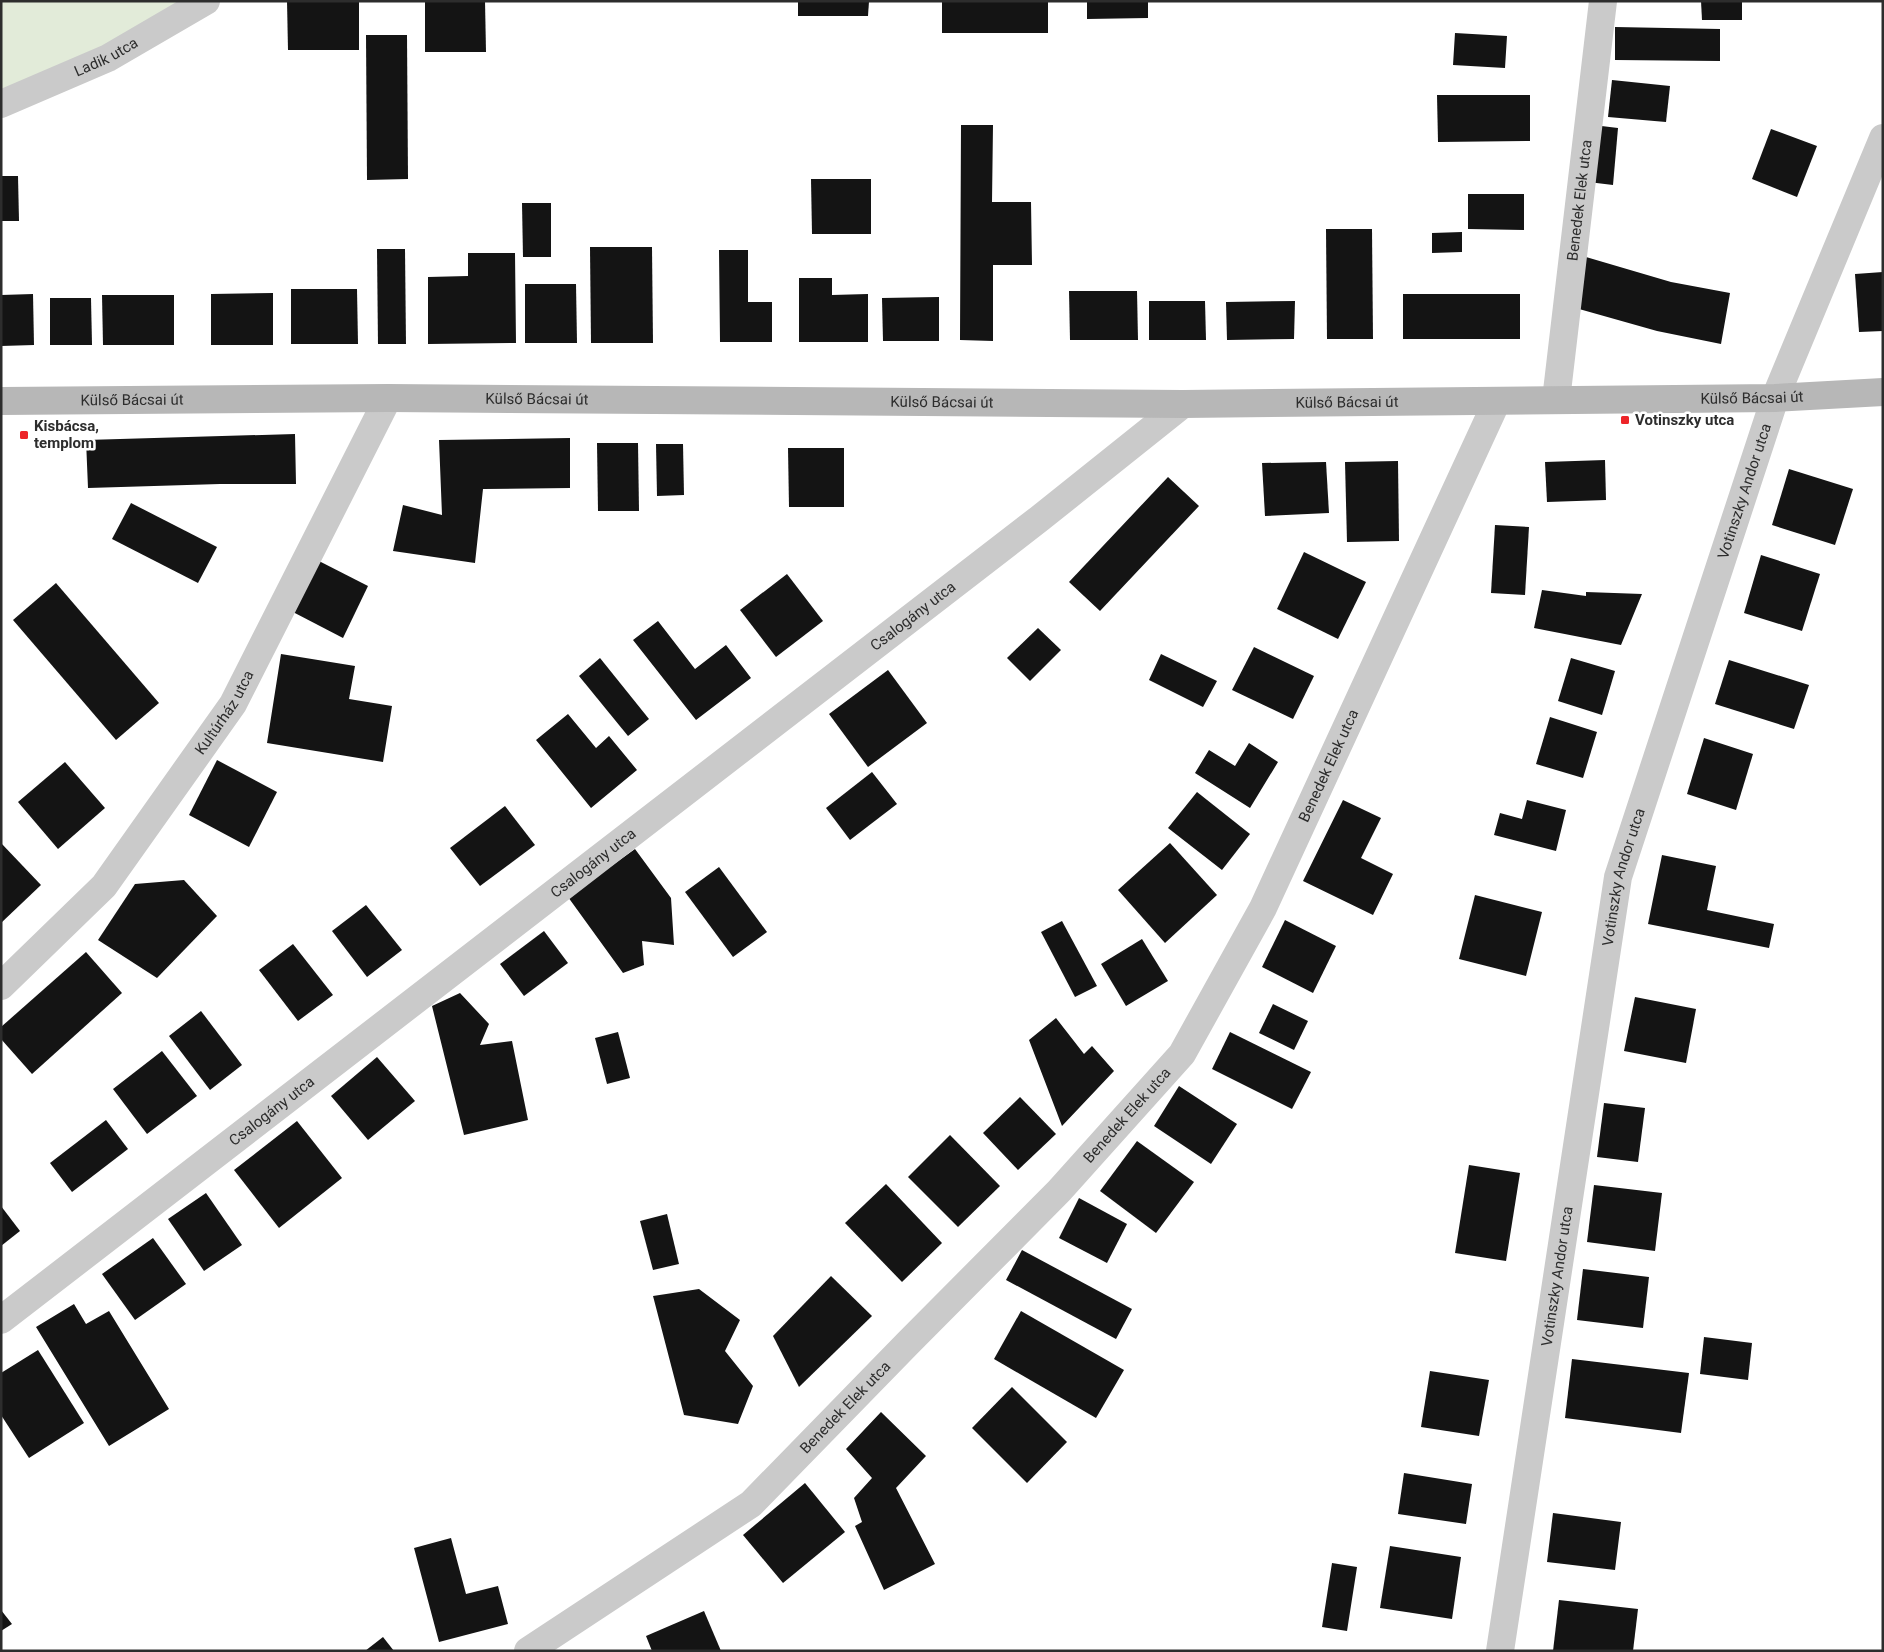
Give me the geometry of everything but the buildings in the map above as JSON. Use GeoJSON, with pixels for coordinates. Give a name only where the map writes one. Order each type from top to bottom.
{"type":"FeatureCollection","features":[{"type":"Feature","properties":{"kind":"main road","name":"Külső Bácsai út"},"geometry":{"type":"LineString","coordinates":[[1,401],[388,398],[1183,404],[1775,398],[1883,392]]}},
{"type":"Feature","properties":{"kind":"street","name":"Ladik utca"},"geometry":{"type":"LineString","coordinates":[[1,104],[108,58],[206,1]]}},
{"type":"Feature","properties":{"kind":"street","name":"Benedek Elek utca"},"geometry":{"type":"LineString","coordinates":[[1556,400],[1603,1]]}},
{"type":"Feature","properties":{"kind":"street","name":"Votinszky Andor utca"},"geometry":{"type":"LineString","coordinates":[[1500,1651],[1618,877],[1775,398],[1883,138]]}},
{"type":"Feature","properties":{"kind":"street","name":"Kultúrház utca"},"geometry":{"type":"LineString","coordinates":[[1,986],[104,886],[233,704],[388,398]]}},
{"type":"Feature","properties":{"kind":"street","name":"Benedek Elek utca"},"geometry":{"type":"LineString","coordinates":[[528,1651],[751,1504],[1059,1191],[1182,1054],[1263,908],[1497,400]]}},
{"type":"Feature","properties":{"kind":"street","name":"Csalogány utca"},"geometry":{"type":"LineString","coordinates":[[1,1320],[1039,519],[1183,404]]}},
{"type":"Feature","properties":{"kind":"green space"},"geometry":{"type":"Polygon","coordinates":[[[1,1],[222,1],[1,95],[1,1]]]}},
{"type":"Feature","properties":{"kind":"place","name":"Votinszky utca"},"geometry":{"type":"Point","coordinates":[1625,420]}},
{"type":"Feature","properties":{"kind":"place","name":"Kisbácsa, templom"},"geometry":{"type":"Point","coordinates":[24,435]}}]}
